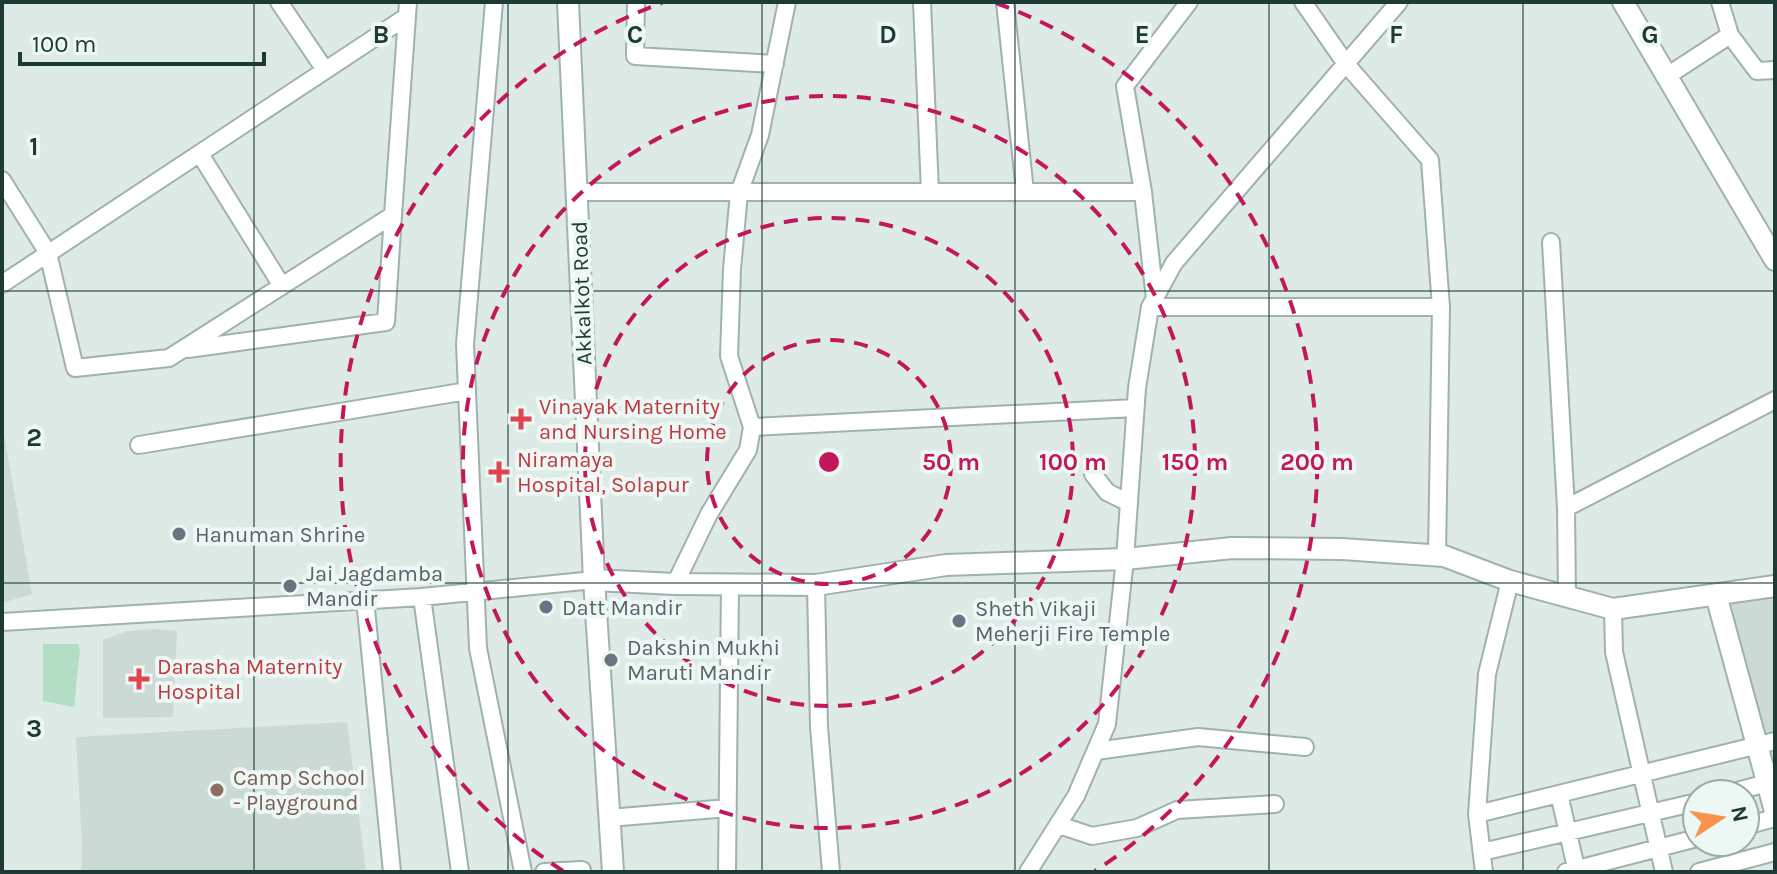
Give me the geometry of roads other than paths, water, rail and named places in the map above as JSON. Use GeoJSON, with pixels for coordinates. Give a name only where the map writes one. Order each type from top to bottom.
{"type":"FeatureCollection","features":[{"type":"Feature","properties":{"kind":"street"},"geometry":{"type":"LineString","coordinates":[[279,2],[325,70]]}},
{"type":"Feature","properties":{"kind":"street"},"geometry":{"type":"LineString","coordinates":[[494,2],[465,344],[478,648],[523,872]]}},
{"type":"Feature","properties":{"kind":"street","name":"Akkalkot Road"},"geometry":{"type":"LineString","coordinates":[[568,2],[594,580],[613,872]]}},
{"type":"Feature","properties":{"kind":"street"},"geometry":{"type":"LineString","coordinates":[[636,2],[635,56],[775,64]]}},
{"type":"Feature","properties":{"kind":"street"},"geometry":{"type":"LineString","coordinates":[[675,584],[709,514],[748,450],[752,427],[729,356],[732,269],[739,193],[760,135],[787,2]]}},
{"type":"Feature","properties":{"kind":"street"},"geometry":{"type":"LineString","coordinates":[[922,2],[930,192]]}},
{"type":"Feature","properties":{"kind":"street"},"geometry":{"type":"LineString","coordinates":[[1005,2],[1025,192]]}},
{"type":"Feature","properties":{"kind":"street"},"geometry":{"type":"LineString","coordinates":[[1028,872],[1076,796],[1107,724],[1125,559],[1135,408],[1152,303],[1143,192],[1125,86],[1189,2]]}},
{"type":"Feature","properties":{"kind":"street"},"geometry":{"type":"LineString","coordinates":[[1303,2],[1346,64],[1430,160],[1441,307],[1437,556]]}},
{"type":"Feature","properties":{"kind":"street"},"geometry":{"type":"LineString","coordinates":[[1152,303],[1174,263],[1399,2]]}},
{"type":"Feature","properties":{"kind":"street"},"geometry":{"type":"LineString","coordinates":[[1623,2],[1775,260]]}},
{"type":"Feature","properties":{"kind":"street"},"geometry":{"type":"LineString","coordinates":[[1720,2],[1730,35],[1757,71],[1775,70]]}},
{"type":"Feature","properties":{"kind":"street"},"geometry":{"type":"LineString","coordinates":[[2,284],[325,70],[407,10]]}},
{"type":"Feature","properties":{"kind":"street"},"geometry":{"type":"LineString","coordinates":[[182,350],[386,322],[407,10]]}},
{"type":"Feature","properties":{"kind":"street"},"geometry":{"type":"LineString","coordinates":[[1667,76],[1730,35]]}},
{"type":"Feature","properties":{"kind":"street"},"geometry":{"type":"LineString","coordinates":[[200,154],[282,286]]}},
{"type":"Feature","properties":{"kind":"street"},"geometry":{"type":"LineString","coordinates":[[2,180],[48,253],[75,368],[169,358],[393,215]]}},
{"type":"Feature","properties":{"kind":"street"},"geometry":{"type":"LineString","coordinates":[[577,192],[1143,192]]}},
{"type":"Feature","properties":{"kind":"street"},"geometry":{"type":"LineString","coordinates":[[1551,242],[1566,508],[1567,597]]}},
{"type":"Feature","properties":{"kind":"street"},"geometry":{"type":"LineString","coordinates":[[1152,303],[1441,307]]}},
{"type":"Feature","properties":{"kind":"street"},"geometry":{"type":"LineString","coordinates":[[139,445],[467,391]]}},
{"type":"Feature","properties":{"kind":"street"},"geometry":{"type":"LineString","coordinates":[[1566,508],[1775,400]]}},
{"type":"Feature","properties":{"kind":"street"},"geometry":{"type":"LineString","coordinates":[[752,427],[1135,408]]}},
{"type":"Feature","properties":{"kind":"street"},"geometry":{"type":"LineString","coordinates":[[1093,474],[1107,492],[1129,503]]}},
{"type":"Feature","properties":{"kind":"street"},"geometry":{"type":"LineString","coordinates":[[2,622],[422,597],[594,580],[816,585],[946,565],[1125,559],[1232,548],[1342,549],[1437,556],[1510,581],[1613,609],[1775,586]]}},
{"type":"Feature","properties":{"kind":"street"},"geometry":{"type":"LineString","coordinates":[[1484,872],[1477,814],[1487,674],[1510,581]]}},
{"type":"Feature","properties":{"kind":"street"},"geometry":{"type":"LineString","coordinates":[[727,872],[730,584]]}},
{"type":"Feature","properties":{"kind":"street"},"geometry":{"type":"LineString","coordinates":[[816,585],[819,727],[831,872]]}},
{"type":"Feature","properties":{"kind":"street"},"geometry":{"type":"LineString","coordinates":[[1716,595],[1766,744],[1767,783],[1775,811]]}},
{"type":"Feature","properties":{"kind":"street"},"geometry":{"type":"LineString","coordinates":[[422,597],[460,872]]}},
{"type":"Feature","properties":{"kind":"street"},"geometry":{"type":"LineString","coordinates":[[365,599],[392,872]]}},
{"type":"Feature","properties":{"kind":"street"},"geometry":{"type":"LineString","coordinates":[[1613,609],[1614,652],[1664,872]]}},
{"type":"Feature","properties":{"kind":"street"},"geometry":{"type":"LineString","coordinates":[[1096,751],[1198,737],[1305,747]]}},
{"type":"Feature","properties":{"kind":"street"},"geometry":{"type":"LineString","coordinates":[[1477,814],[1766,744]]}},
{"type":"Feature","properties":{"kind":"street"},"geometry":{"type":"LineString","coordinates":[[1761,785],[1767,783]]}},
{"type":"Feature","properties":{"kind":"street"},"geometry":{"type":"LineString","coordinates":[[1559,794],[1573,871],[1681,842]]}},
{"type":"Feature","properties":{"kind":"street"},"geometry":{"type":"LineString","coordinates":[[1059,825],[1092,836],[1137,828],[1177,810],[1275,804]]}},
{"type":"Feature","properties":{"kind":"street"},"geometry":{"type":"LineString","coordinates":[[1482,852],[1681,806]]}},
{"type":"Feature","properties":{"kind":"street"},"geometry":{"type":"LineString","coordinates":[[609,818],[728,808]]}},
{"type":"Feature","properties":{"kind":"street"},"geometry":{"type":"LineString","coordinates":[[1699,872],[1775,852]]}},
{"type":"Feature","properties":{"kind":"street"},"geometry":{"type":"LineString","coordinates":[[544,872],[582,870]]}},
{"type":"Feature","properties":{"kind":"place","name":"Vinayak Maternity and Nursing Home"},"geometry":{"type":"Point","coordinates":[521,419]}},
{"type":"Feature","properties":{"kind":"place","name":"Niramaya Hospital, Solapur"},"geometry":{"type":"Point","coordinates":[499,472]}},
{"type":"Feature","properties":{"kind":"place","name":"Hanuman Shrine"},"geometry":{"type":"Point","coordinates":[179,534]}},
{"type":"Feature","properties":{"kind":"place","name":"Jai Jagdamba Mandir"},"geometry":{"type":"Point","coordinates":[290,586]}},
{"type":"Feature","properties":{"kind":"place","name":"Datt Mandir"},"geometry":{"type":"Point","coordinates":[546,607]}},
{"type":"Feature","properties":{"kind":"place","name":"Sheth Vikaji Meherji Fire Temple"},"geometry":{"type":"Point","coordinates":[959,621]}},
{"type":"Feature","properties":{"kind":"place","name":"Dakshin Mukhi Maruti Mandir"},"geometry":{"type":"Point","coordinates":[611,660]}},
{"type":"Feature","properties":{"kind":"place","name":"Darasha Maternity Hospital"},"geometry":{"type":"Point","coordinates":[139,679]}},
{"type":"Feature","properties":{"kind":"place","name":"Camp School - Playground"},"geometry":{"type":"Point","coordinates":[217,790]}}]}
